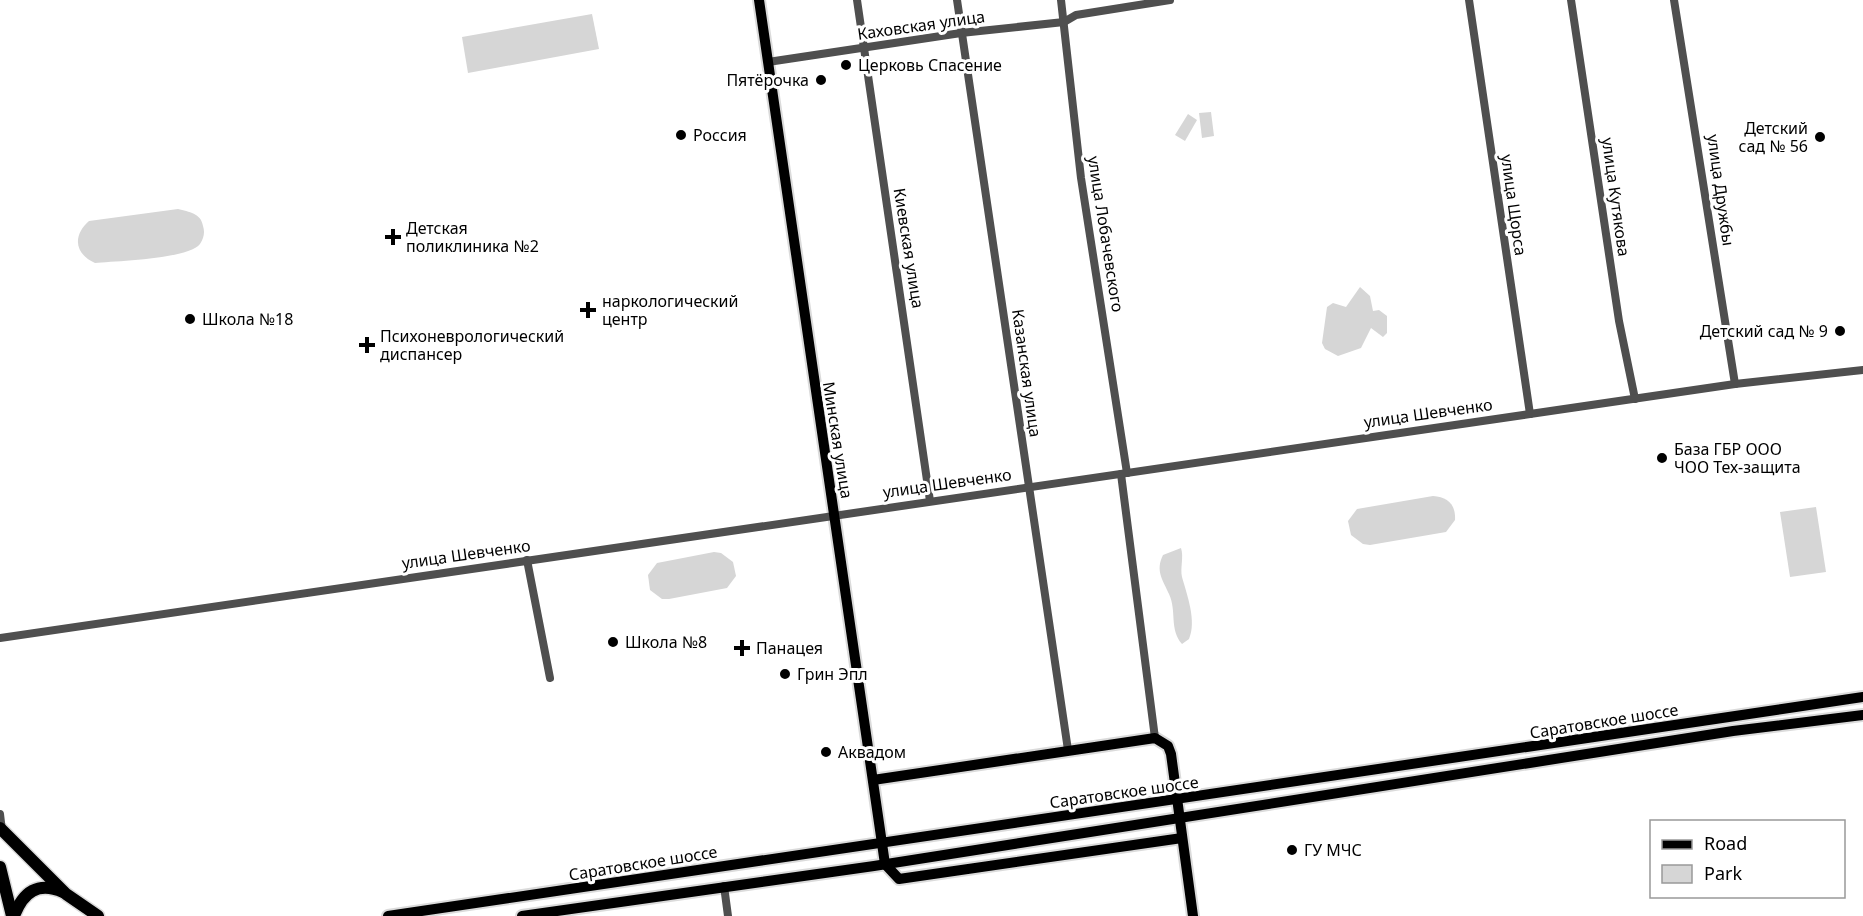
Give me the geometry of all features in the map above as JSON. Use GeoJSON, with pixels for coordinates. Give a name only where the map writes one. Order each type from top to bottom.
{"type":"FeatureCollection","features":[{"type":"Feature","properties":{"kind":"highway"},"geometry":{"type":"LineString","coordinates":[[1,829],[66,894]]}},
{"type":"Feature","properties":{"kind":"highway"},"geometry":{"type":"LineString","coordinates":[[0,867],[13,916]]}},
{"type":"Feature","properties":{"kind":"highway"},"geometry":{"type":"LineString","coordinates":[[13,916],[24,896],[32,890],[52,887],[98,915]]}},
{"type":"Feature","properties":{"kind":"main road","name":"Минская улица"},"geometry":{"type":"LineString","coordinates":[[759,0],[885,864]]}},
{"type":"Feature","properties":{"kind":"main road","name":"Саратовское шоссе"},"geometry":{"type":"LineString","coordinates":[[388,916],[1863,697]]}},
{"type":"Feature","properties":{"kind":"main road","name":"Саратовское шоссе"},"geometry":{"type":"LineString","coordinates":[[522,916],[885,864],[1737,731],[1863,715]]}},
{"type":"Feature","properties":{"kind":"main road"},"geometry":{"type":"LineString","coordinates":[[873,780],[1155,738],[1168,746],[1171,754],[1193,916]]}},
{"type":"Feature","properties":{"kind":"main road"},"geometry":{"type":"LineString","coordinates":[[885,864],[899,879],[1182,838]]}},
{"type":"Feature","properties":{"kind":"street","name":"Киевская улица"},"geometry":{"type":"LineString","coordinates":[[857,0],[930,501]]}},
{"type":"Feature","properties":{"kind":"street","name":"Казанская улица"},"geometry":{"type":"LineString","coordinates":[[957,0],[1068,750]]}},
{"type":"Feature","properties":{"kind":"street","name":"Каховская улица"},"geometry":{"type":"LineString","coordinates":[[768,62],[961,33],[1064,22],[1076,15],[1166,0]]}},
{"type":"Feature","properties":{"kind":"street","name":"улица Щорса"},"geometry":{"type":"LineString","coordinates":[[1469,0],[1530,414]]}},
{"type":"Feature","properties":{"kind":"street","name":"улица Кутякова"},"geometry":{"type":"LineString","coordinates":[[1571,0],[1619,321],[1635,399]]}},
{"type":"Feature","properties":{"kind":"street","name":"улица Дружбы"},"geometry":{"type":"LineString","coordinates":[[1674,0],[1735,384]]}},
{"type":"Feature","properties":{"kind":"street"},"geometry":{"type":"LineString","coordinates":[[1062,4],[1076,15]]}},
{"type":"Feature","properties":{"kind":"street","name":"улица Лобачевского"},"geometry":{"type":"LineString","coordinates":[[1062,4],[1081,178],[1124,473],[1155,738]]}},
{"type":"Feature","properties":{"kind":"street","name":"улица Шевченко"},"geometry":{"type":"LineString","coordinates":[[0,638],[1735,384],[1863,370]]}},
{"type":"Feature","properties":{"kind":"street"},"geometry":{"type":"LineString","coordinates":[[527,560],[550,678]]}},
{"type":"Feature","properties":{"kind":"street"},"geometry":{"type":"LineString","coordinates":[[0,814],[1,829]]}},
{"type":"Feature","properties":{"kind":"street"},"geometry":{"type":"LineString","coordinates":[[724,886],[728,916]]}},
{"type":"Feature","properties":{"kind":"green space"},"geometry":{"type":"Polygon","coordinates":[[[592,14],[599,49],[468,73],[462,37],[592,14]]]}},
{"type":"Feature","properties":{"kind":"green space"},"geometry":{"type":"Polygon","coordinates":[[[1211,112],[1214,136],[1202,138],[1199,113],[1211,112]]]}},
{"type":"Feature","properties":{"kind":"green space"},"geometry":{"type":"Polygon","coordinates":[[[1188,114],[1197,120],[1185,141],[1175,135],[1188,114]]]}},
{"type":"Feature","properties":{"kind":"green space"},"geometry":{"type":"Polygon","coordinates":[[[178,209],[194,214],[202,222],[203,237],[200,244],[193,249],[167,256],[95,263],[83,255],[80,250],[78,239],[89,221],[178,209]]]}},
{"type":"Feature","properties":{"kind":"green space"},"geometry":{"type":"Polygon","coordinates":[[[1360,287],[1370,296],[1373,311],[1379,310],[1387,316],[1387,333],[1383,337],[1371,328],[1361,348],[1338,356],[1325,349],[1322,343],[1327,307],[1333,303],[1346,307],[1360,287]]]}},
{"type":"Feature","properties":{"kind":"green space"},"geometry":{"type":"Polygon","coordinates":[[[1433,496],[1447,500],[1454,510],[1455,520],[1446,532],[1370,545],[1363,544],[1351,535],[1348,521],[1357,509],[1433,496]]]}},
{"type":"Feature","properties":{"kind":"green space"},"geometry":{"type":"Polygon","coordinates":[[[1816,507],[1826,572],[1790,577],[1780,512],[1816,507]]]}},
{"type":"Feature","properties":{"kind":"green space"},"geometry":{"type":"Polygon","coordinates":[[[1181,548],[1182,577],[1192,624],[1189,639],[1182,644],[1174,626],[1173,607],[1160,566],[1163,555],[1181,548]]]}},
{"type":"Feature","properties":{"kind":"green space"},"geometry":{"type":"Polygon","coordinates":[[[714,552],[721,553],[733,562],[736,576],[727,588],[669,599],[662,599],[650,590],[648,575],[657,563],[714,552]]]}},
{"type":"Feature","properties":{"kind":"place","name":"Церковь Спасение"},"geometry":{"type":"Point","coordinates":[846,65]}},
{"type":"Feature","properties":{"kind":"place","name":"Пятёрочка"},"geometry":{"type":"Point","coordinates":[821,80]}},
{"type":"Feature","properties":{"kind":"place","name":"Россия"},"geometry":{"type":"Point","coordinates":[681,135]}},
{"type":"Feature","properties":{"kind":"place","name":"Детский сад № 56"},"geometry":{"type":"Point","coordinates":[1820,137]}},
{"type":"Feature","properties":{"kind":"place","name":"Детская поликлиника №2"},"geometry":{"type":"Point","coordinates":[393,237]}},
{"type":"Feature","properties":{"kind":"place","name":"наркологический центр"},"geometry":{"type":"Point","coordinates":[588,310]}},
{"type":"Feature","properties":{"kind":"place","name":"Школа №18"},"geometry":{"type":"Point","coordinates":[190,319]}},
{"type":"Feature","properties":{"kind":"place","name":"Детский сад № 9"},"geometry":{"type":"Point","coordinates":[1840,331]}},
{"type":"Feature","properties":{"kind":"place","name":"Психоневрологический диспансер"},"geometry":{"type":"Point","coordinates":[367,345]}},
{"type":"Feature","properties":{"kind":"place","name":"База ГБР ООО ЧОО Тех-защита"},"geometry":{"type":"Point","coordinates":[1662,458]}},
{"type":"Feature","properties":{"kind":"place","name":"Школа №8"},"geometry":{"type":"Point","coordinates":[613,642]}},
{"type":"Feature","properties":{"kind":"place","name":"Панацея"},"geometry":{"type":"Point","coordinates":[742,648]}},
{"type":"Feature","properties":{"kind":"place","name":"Грин Эпл"},"geometry":{"type":"Point","coordinates":[785,674]}},
{"type":"Feature","properties":{"kind":"place","name":"Аквадом"},"geometry":{"type":"Point","coordinates":[826,752]}},
{"type":"Feature","properties":{"kind":"place","name":"ГУ МЧС"},"geometry":{"type":"Point","coordinates":[1292,850]}}]}
